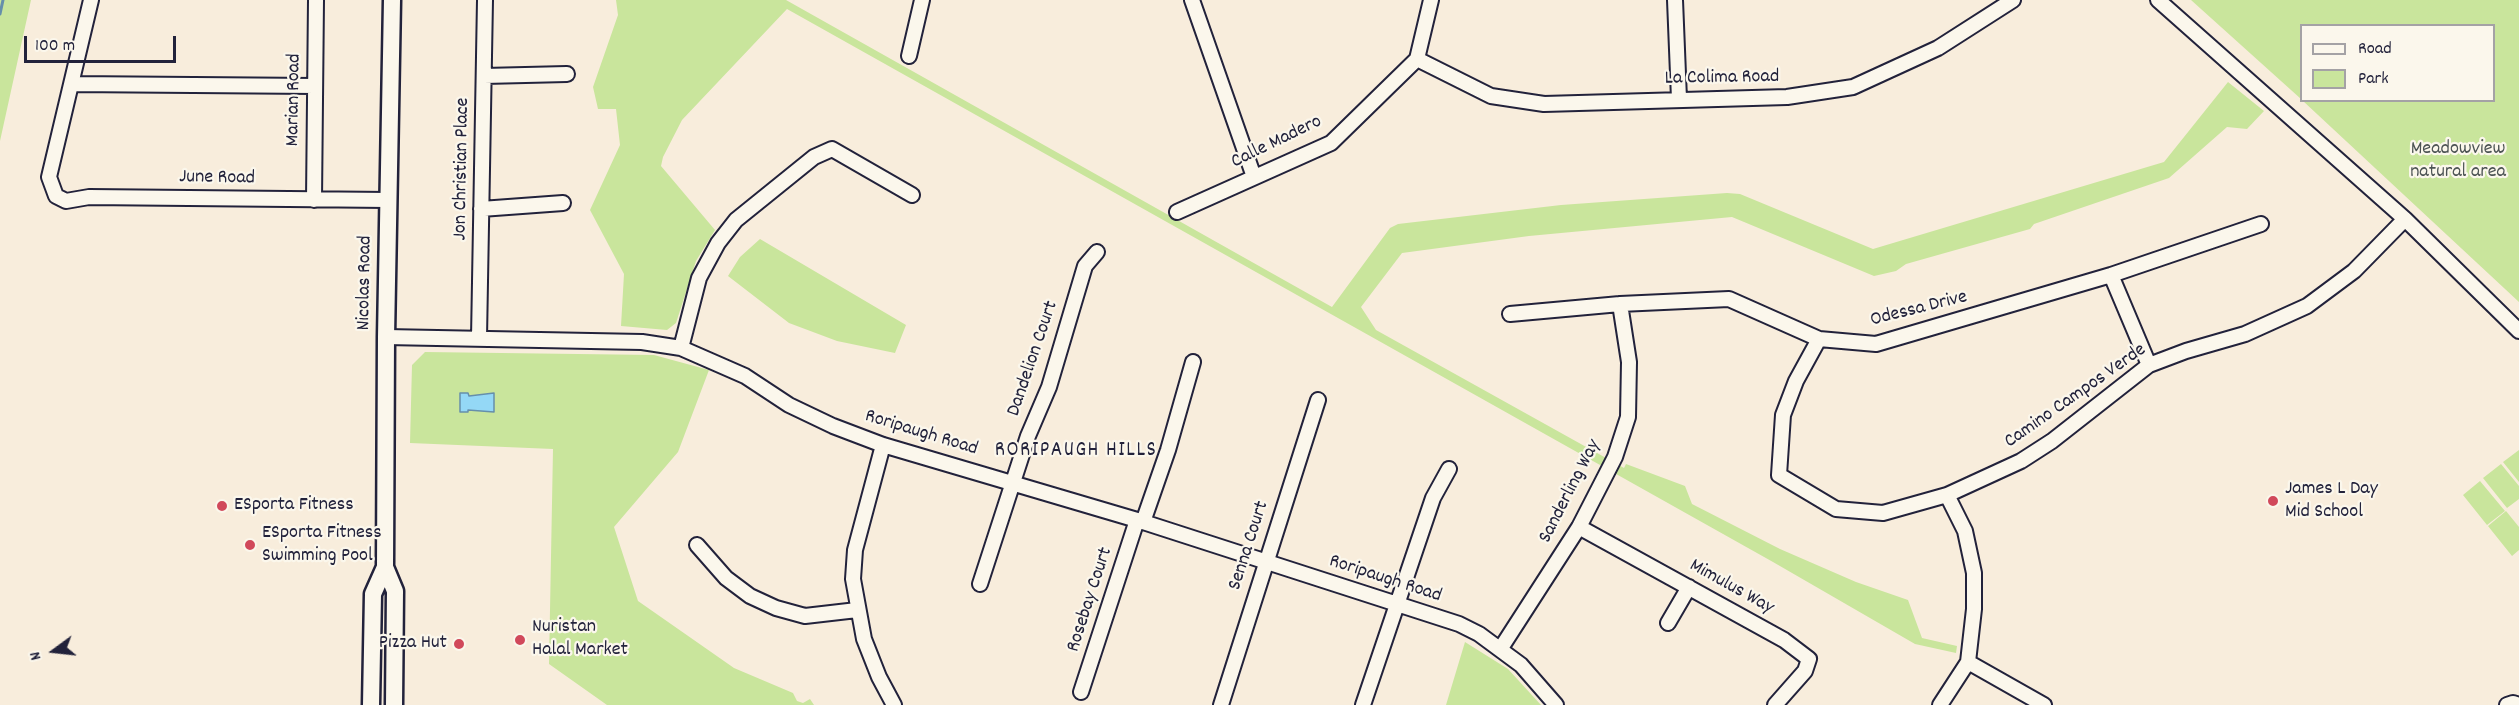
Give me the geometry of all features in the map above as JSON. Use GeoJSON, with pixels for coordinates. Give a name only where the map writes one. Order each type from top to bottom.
{"type":"FeatureCollection","features":[{"type":"Feature","properties":{"kind":"main road","name":"Nicolas Road"},"geometry":{"type":"LineString","coordinates":[[392,0],[386,337],[385,567],[395,591],[394,705]]}},
{"type":"Feature","properties":{"kind":"main road","name":"Nicolas Road"},"geometry":{"type":"LineString","coordinates":[[372,705],[373,594],[385,567]]}},
{"type":"Feature","properties":{"kind":"street"},"geometry":{"type":"LineString","coordinates":[[91,0],[72,84],[315,87]]}},
{"type":"Feature","properties":{"kind":"street","name":"Marian Road"},"geometry":{"type":"LineString","coordinates":[[314,200],[316,0]]}},
{"type":"Feature","properties":{"kind":"street","name":"Jon Christian Place"},"geometry":{"type":"LineString","coordinates":[[479,338],[485,0]]}},
{"type":"Feature","properties":{"kind":"street"},"geometry":{"type":"LineString","coordinates":[[909,56],[922,0]]}},
{"type":"Feature","properties":{"kind":"street"},"geometry":{"type":"LineString","coordinates":[[1192,0],[1254,177]]}},
{"type":"Feature","properties":{"kind":"street"},"geometry":{"type":"LineString","coordinates":[[1417,59],[1431,0]]}},
{"type":"Feature","properties":{"kind":"street"},"geometry":{"type":"LineString","coordinates":[[1675,0],[1679,99]]}},
{"type":"Feature","properties":{"kind":"street","name":"La Colima Road"},"geometry":{"type":"LineString","coordinates":[[1417,59],[1491,96],[1544,104],[1788,97],[1853,87],[1938,48],[2013,0]]}},
{"type":"Feature","properties":{"kind":"street"},"geometry":{"type":"LineString","coordinates":[[2158,0],[2405,219],[2519,331]]}},
{"type":"Feature","properties":{"kind":"street","name":"Calle Madero"},"geometry":{"type":"LineString","coordinates":[[1177,212],[1330,143],[1417,59]]}},
{"type":"Feature","properties":{"kind":"street"},"geometry":{"type":"LineString","coordinates":[[484,76],[567,74]]}},
{"type":"Feature","properties":{"kind":"street","name":"June Road"},"geometry":{"type":"LineString","coordinates":[[72,84],[50,177],[51,188],[56,195],[66,201],[89,197],[388,200]]}},
{"type":"Feature","properties":{"kind":"street"},"geometry":{"type":"LineString","coordinates":[[681,348],[699,278],[718,243],[736,220],[814,157],[832,149],[912,195]]}},
{"type":"Feature","properties":{"kind":"street"},"geometry":{"type":"LineString","coordinates":[[481,209],[563,203]]}},
{"type":"Feature","properties":{"kind":"street","name":"Camino Campos Verde"},"geometry":{"type":"LineString","coordinates":[[1819,339],[1796,381],[1783,415],[1779,475],[1836,509],[1884,513],[1947,495],[2021,461],[2052,441],[2149,365],[2186,351],[2245,334],[2307,306],[2354,271],[2405,219]]}},
{"type":"Feature","properties":{"kind":"street","name":"Odessa Drive"},"geometry":{"type":"LineString","coordinates":[[1510,314],[1620,304],[1729,299],[1819,339],[1876,344],[2111,275],[2261,224]]}},
{"type":"Feature","properties":{"kind":"street","name":"Dandelion Court"},"geometry":{"type":"LineString","coordinates":[[980,584],[1013,482],[1049,387],[1085,266],[1097,252]]}},
{"type":"Feature","properties":{"kind":"street"},"geometry":{"type":"LineString","coordinates":[[2111,275],[2149,365]]}},
{"type":"Feature","properties":{"kind":"street","name":"Sanderling Way"},"geometry":{"type":"LineString","coordinates":[[1501,648],[1579,527],[1611,466],[1628,417],[1629,362],[1620,304]]}},
{"type":"Feature","properties":{"kind":"street","name":"Roripaugh Road"},"geometry":{"type":"LineString","coordinates":[[386,337],[642,342],[681,348],[745,376],[789,405],[883,446],[1013,482],[1140,521],[1459,624],[1501,648],[1535,680],[1556,705]]}},
{"type":"Feature","properties":{"kind":"street","name":"Rosebay Court"},"geometry":{"type":"LineString","coordinates":[[1081,692],[1140,521],[1168,450],[1193,362]]}},
{"type":"Feature","properties":{"kind":"street","name":"Senna Court"},"geometry":{"type":"LineString","coordinates":[[1221,705],[1318,400]]}},
{"type":"Feature","properties":{"kind":"street"},"geometry":{"type":"LineString","coordinates":[[883,446],[855,550],[853,579],[856,610],[879,677],[894,705]]}},
{"type":"Feature","properties":{"kind":"street"},"geometry":{"type":"LineString","coordinates":[[1363,705],[1433,498],[1449,469]]}},
{"type":"Feature","properties":{"kind":"street"},"geometry":{"type":"LineString","coordinates":[[1940,705],[1968,662],[1974,609],[1974,573],[1965,531],[1947,495]]}},
{"type":"Feature","properties":{"kind":"street","name":"Mimulus Way"},"geometry":{"type":"LineString","coordinates":[[1579,527],[1784,640],[1809,659],[1805,671],[1775,705]]}},
{"type":"Feature","properties":{"kind":"street"},"geometry":{"type":"LineString","coordinates":[[697,545],[726,578],[750,596],[776,608],[805,616],[856,610]]}},
{"type":"Feature","properties":{"kind":"street"},"geometry":{"type":"LineString","coordinates":[[1668,623],[1689,586]]}},
{"type":"Feature","properties":{"kind":"street"},"geometry":{"type":"LineString","coordinates":[[1968,662],[2044,705]]}},
{"type":"Feature","properties":{"kind":"street"},"geometry":{"type":"LineString","coordinates":[[2506,705],[2513,703],[2519,705]]}},
{"type":"Feature","properties":{"kind":"green space"},"geometry":{"type":"Polygon","coordinates":[[[0,0],[31,0],[0,141],[0,0]]]}},
{"type":"Feature","properties":{"kind":"green space"},"geometry":{"type":"Polygon","coordinates":[[[616,0],[786,0],[1332,307],[1390,228],[1398,224],[1561,205],[1727,193],[1740,194],[1873,249],[2164,162],[2228,82],[2264,111],[2247,129],[2227,127],[2169,178],[2034,224],[2030,229],[1906,264],[1896,271],[1874,276],[1732,217],[1529,236],[1402,253],[1361,307],[1376,330],[1624,468],[1626,464],[1685,486],[1692,504],[1780,549],[1856,582],[1908,600],[1922,638],[1957,646],[1956,653],[1915,644],[787,9],[682,120],[663,157],[661,166],[715,230],[696,261],[676,323],[667,330],[621,326],[624,274],[590,210],[620,145],[616,109],[598,109],[593,87],[618,15],[616,0]]]}},
{"type":"Feature","properties":{"kind":"green space","name":"Meadowview natural area"},"geometry":{"type":"Polygon","coordinates":[[[2191,0],[2519,0],[2519,302],[2304,102],[2495,102],[2495,24],[2300,24],[2300,98],[2191,0]]]}},
{"type":"Feature","properties":{"kind":"green space"},"geometry":{"type":"Polygon","coordinates":[[[760,239],[906,325],[895,353],[837,341],[789,323],[728,276],[740,257],[760,239]]]}},
{"type":"Feature","properties":{"kind":"green space"},"geometry":{"type":"Polygon","coordinates":[[[425,352],[654,355],[709,370],[678,452],[614,527],[638,601],[734,668],[793,693],[797,701],[803,703],[810,699],[814,705],[607,705],[549,664],[553,449],[410,443],[412,365],[425,352]]]}},
{"type":"Feature","properties":{"kind":"green space"},"geometry":{"type":"Polygon","coordinates":[[[2519,450],[2519,482],[2503,462],[2519,450]]]}},
{"type":"Feature","properties":{"kind":"green space"},"geometry":{"type":"Polygon","coordinates":[[[2501,464],[2519,486],[2519,499],[2507,508],[2483,478],[2501,464]]]}},
{"type":"Feature","properties":{"kind":"green space"},"geometry":{"type":"Polygon","coordinates":[[[2480,481],[2505,511],[2487,525],[2463,495],[2480,481]]]}},
{"type":"Feature","properties":{"kind":"green space"},"geometry":{"type":"Polygon","coordinates":[[[2506,511],[2519,527],[2519,550],[2512,556],[2488,526],[2506,511]]]}},
{"type":"Feature","properties":{"kind":"green space"},"geometry":{"type":"Polygon","coordinates":[[[1465,642],[1508,669],[1541,705],[1446,705],[1465,642]]]}},
{"type":"Feature","properties":{"kind":"water"},"geometry":{"type":"Polygon","coordinates":[[[460,393],[468,393],[469,396],[494,393],[494,412],[468,410],[468,412],[460,412],[460,393]]]}},
{"type":"Feature","properties":{"kind":"waterway"},"geometry":{"type":"LineString","coordinates":[[0,14],[3,0]]}},
{"type":"Feature","properties":{"kind":"place","name":"James L Day Mid School"},"geometry":{"type":"Point","coordinates":[2273,501]}},
{"type":"Feature","properties":{"kind":"place","name":"ESporta Fitness"},"geometry":{"type":"Point","coordinates":[222,506]}},
{"type":"Feature","properties":{"kind":"place","name":"ESporta Fitness Swimming Pool"},"geometry":{"type":"Point","coordinates":[250,545]}},
{"type":"Feature","properties":{"kind":"place","name":"Nuristan Halal Market"},"geometry":{"type":"Point","coordinates":[520,640]}},
{"type":"Feature","properties":{"kind":"place","name":"Pizza Hut"},"geometry":{"type":"Point","coordinates":[459,644]}},
{"type":"Feature","properties":{"kind":"district","name":"RORIPAUGH HILLS"},"geometry":{"type":"Point","coordinates":[1076,452]}}]}
